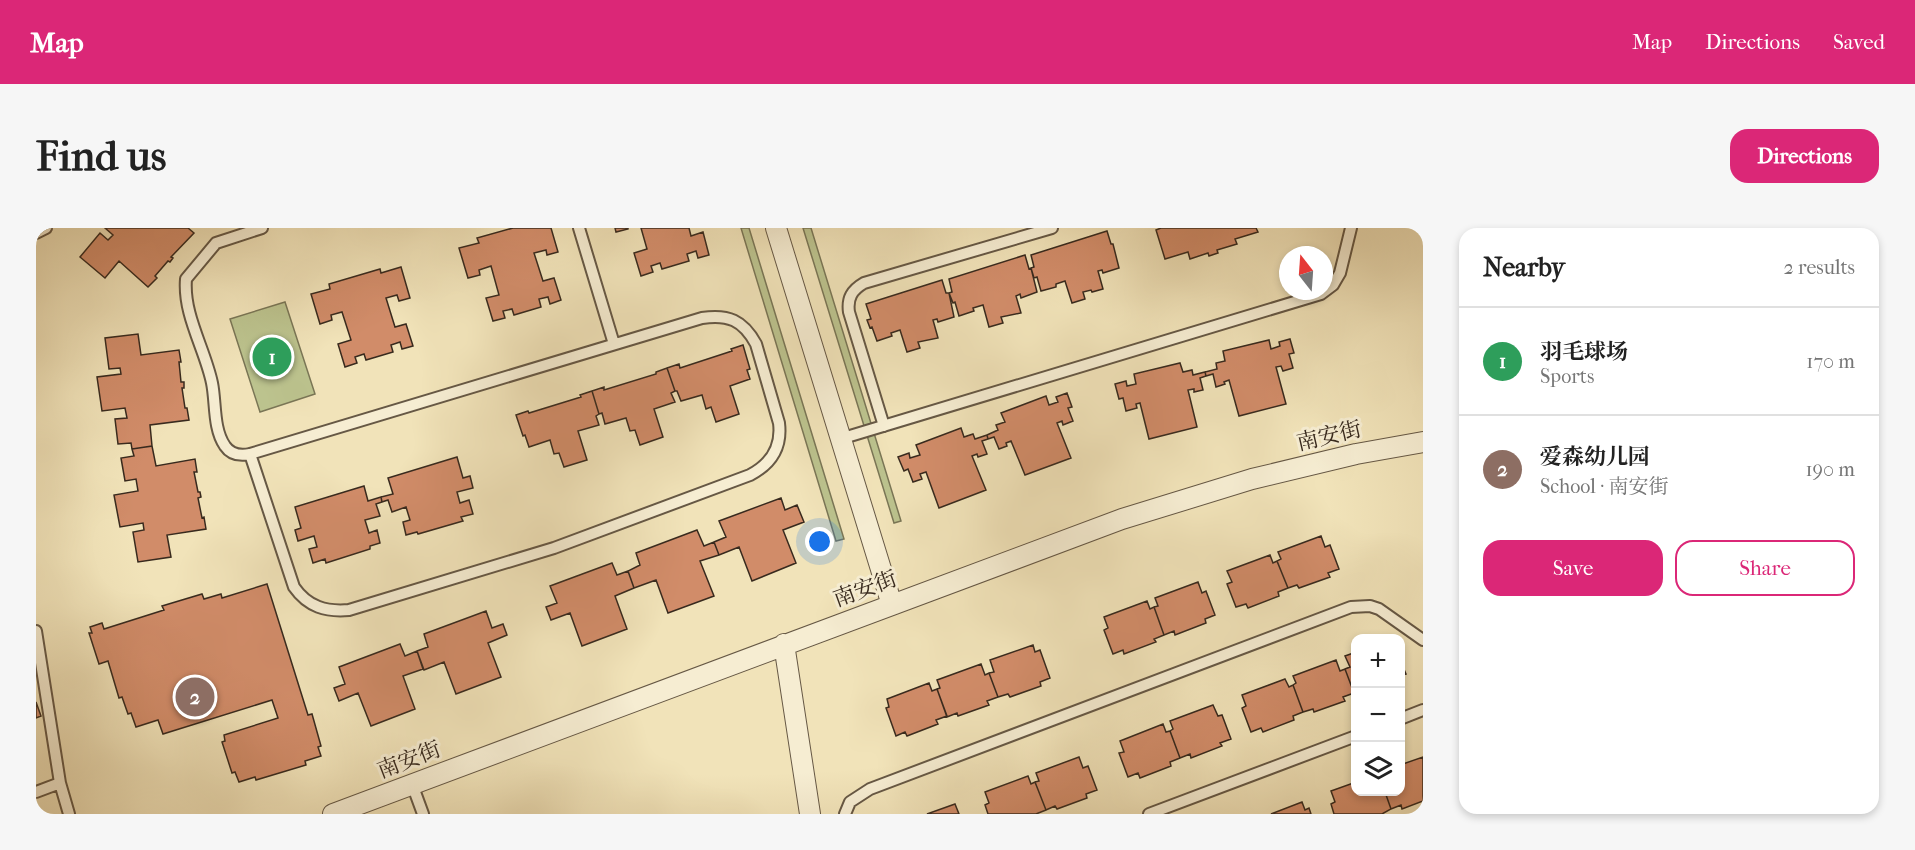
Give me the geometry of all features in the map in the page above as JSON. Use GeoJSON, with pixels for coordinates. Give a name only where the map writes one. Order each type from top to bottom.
{"type":"FeatureCollection","features":[{"type":"Feature","properties":{"kind":"street"},"geometry":{"type":"LineString","coordinates":[[776,228],[892,605]]}},
{"type":"Feature","properties":{"kind":"street","name":"南安街"},"geometry":{"type":"LineString","coordinates":[[333,814],[1122,519],[1241,482],[1356,454],[1423,442]]}},
{"type":"Feature","properties":{"kind":"street"},"geometry":{"type":"LineString","coordinates":[[784,644],[810,814]]}},
{"type":"Feature","properties":{"kind":"lane"},"geometry":{"type":"LineString","coordinates":[[36,233],[46,228]]}},
{"type":"Feature","properties":{"kind":"lane"},"geometry":{"type":"LineString","coordinates":[[218,228],[222,240]]}},
{"type":"Feature","properties":{"kind":"lane"},"geometry":{"type":"LineString","coordinates":[[250,454],[294,587],[315,606],[336,611],[349,610],[554,548],[750,475],[768,462],[778,443],[779,423],[756,344],[751,334],[738,322],[718,315],[614,344],[250,454],[241,456],[230,452],[224,445],[220,434],[212,382],[187,302],[186,279],[216,243],[262,228]]}},
{"type":"Feature","properties":{"kind":"lane"},"geometry":{"type":"LineString","coordinates":[[579,228],[614,344]]}},
{"type":"Feature","properties":{"kind":"lane"},"geometry":{"type":"LineString","coordinates":[[884,426],[849,312],[848,304],[853,291],[864,283],[1052,228]]}},
{"type":"Feature","properties":{"kind":"lane"},"geometry":{"type":"LineString","coordinates":[[840,439],[1321,294],[1333,285],[1340,273],[1351,228]]}},
{"type":"Feature","properties":{"kind":"lane"},"geometry":{"type":"LineString","coordinates":[[845,814],[850,802],[870,789],[1352,607],[1370,606],[1379,609],[1423,640]]}},
{"type":"Feature","properties":{"kind":"lane"},"geometry":{"type":"LineString","coordinates":[[36,630],[60,783],[69,814]]}},
{"type":"Feature","properties":{"kind":"lane"},"geometry":{"type":"LineString","coordinates":[[1405,717],[1423,710]]}},
{"type":"Feature","properties":{"kind":"lane"},"geometry":{"type":"LineString","coordinates":[[1149,814],[1351,738]]}},
{"type":"Feature","properties":{"kind":"lane"},"geometry":{"type":"LineString","coordinates":[[36,792],[60,783]]}},
{"type":"Feature","properties":{"kind":"lane"},"geometry":{"type":"LineString","coordinates":[[412,784],[423,814]]}},
{"type":"Feature","properties":{"kind":"green space"},"geometry":{"type":"Polygon","coordinates":[[[741,228],[749,228],[844,539],[836,541],[741,228]]]}},
{"type":"Feature","properties":{"kind":"green space"},"geometry":{"type":"Polygon","coordinates":[[[803,228],[811,228],[901,521],[894,523],[803,228]]]}},
{"type":"Feature","properties":{"kind":"green space"},"geometry":{"type":"Polygon","coordinates":[[[285,302],[315,394],[260,412],[230,319],[285,302]]]}},
{"type":"Feature","properties":{"kind":"building"},"geometry":{"type":"Polygon","coordinates":[[[105,228],[188,228],[194,233],[171,257],[173,258],[170,262],[168,261],[148,287],[119,261],[105,278],[80,257],[100,233],[108,240],[113,235],[105,228]]]}},
{"type":"Feature","properties":{"kind":"building"},"geometry":{"type":"Polygon","coordinates":[[[513,228],[551,228],[558,252],[547,255],[546,250],[534,253],[543,281],[554,278],[561,300],[550,304],[548,297],[539,299],[541,307],[514,315],[512,309],[503,311],[505,318],[493,321],[486,298],[499,295],[491,266],[479,270],[480,275],[468,278],[459,248],[479,243],[477,238],[513,228]]]}},
{"type":"Feature","properties":{"kind":"building"},"geometry":{"type":"Polygon","coordinates":[[[615,228],[628,228],[628,229],[616,232],[615,228]]]}},
{"type":"Feature","properties":{"kind":"building"},"geometry":{"type":"Polygon","coordinates":[[[641,228],[689,228],[691,236],[703,232],[709,255],[698,258],[696,251],[687,254],[689,261],[662,269],[660,263],[651,266],[653,272],[641,276],[634,253],[647,249],[641,228]]]}},
{"type":"Feature","properties":{"kind":"building"},"geometry":{"type":"Polygon","coordinates":[[[1161,228],[1256,228],[1258,232],[1235,239],[1237,244],[1217,250],[1218,253],[1209,256],[1208,253],[1190,259],[1188,252],[1165,259],[1156,230],[1161,228]]]}},
{"type":"Feature","properties":{"kind":"building"},"geometry":{"type":"Polygon","coordinates":[[[1107,231],[1119,268],[1103,273],[1102,270],[1098,271],[1103,289],[1083,292],[1085,299],[1072,303],[1065,281],[1056,284],[1056,287],[1041,291],[1037,277],[1034,278],[1031,268],[1034,267],[1031,255],[1107,231]]]}},
{"type":"Feature","properties":{"kind":"building"},"geometry":{"type":"Polygon","coordinates":[[[1025,255],[1037,292],[1021,298],[1020,294],[1016,296],[1021,313],[1001,317],[1003,323],[989,327],[983,305],[959,316],[955,302],[953,303],[949,293],[952,292],[949,279],[1025,255]]]}},
{"type":"Feature","properties":{"kind":"building"},"geometry":{"type":"Polygon","coordinates":[[[401,267],[410,298],[399,301],[397,295],[386,298],[395,327],[406,324],[413,346],[402,349],[400,342],[391,345],[393,352],[366,360],[364,354],[355,357],[357,363],[345,367],[338,344],[351,340],[342,312],[331,315],[332,320],[320,324],[311,294],[330,289],[329,284],[380,269],[381,273],[401,267]]]}},
{"type":"Feature","properties":{"kind":"building"},"geometry":{"type":"Polygon","coordinates":[[[942,280],[946,293],[949,293],[954,317],[938,322],[937,319],[933,320],[938,338],[918,342],[920,348],[907,352],[900,330],[891,333],[892,336],[877,341],[867,320],[871,319],[866,304],[942,280]]]}},
{"type":"Feature","properties":{"kind":"building"},"geometry":{"type":"Polygon","coordinates":[[[138,334],[141,355],[179,350],[181,382],[184,382],[184,388],[182,388],[189,420],[150,425],[152,446],[132,449],[131,443],[118,444],[115,419],[127,418],[125,408],[102,411],[97,377],[121,374],[120,368],[109,369],[105,338],[138,334]]]}},
{"type":"Feature","properties":{"kind":"building"},"geometry":{"type":"Polygon","coordinates":[[[1290,339],[1294,353],[1289,354],[1293,368],[1283,371],[1281,366],[1276,367],[1286,404],[1239,416],[1229,380],[1216,387],[1213,374],[1206,376],[1205,372],[1217,369],[1216,363],[1225,361],[1223,351],[1269,340],[1271,349],[1280,346],[1279,342],[1290,339]]]}},
{"type":"Feature","properties":{"kind":"building"},"geometry":{"type":"Polygon","coordinates":[[[743,345],[750,369],[747,370],[750,379],[730,386],[739,414],[716,422],[711,407],[706,409],[702,395],[681,401],[667,368],[679,364],[680,368],[732,351],[731,349],[743,345]]]}},
{"type":"Feature","properties":{"kind":"building"},"geometry":{"type":"Polygon","coordinates":[[[1180,363],[1183,372],[1192,370],[1193,375],[1205,372],[1206,376],[1200,378],[1203,390],[1194,392],[1194,389],[1188,390],[1197,427],[1149,439],[1140,403],[1136,404],[1137,408],[1126,411],[1123,398],[1119,399],[1115,384],[1126,381],[1127,386],[1136,384],[1134,374],[1180,363]]]}},
{"type":"Feature","properties":{"kind":"building"},"geometry":{"type":"Polygon","coordinates":[[[667,368],[675,391],[671,393],[675,402],[654,409],[663,437],[640,445],[635,430],[630,431],[626,418],[605,424],[602,413],[599,414],[592,391],[604,387],[604,390],[656,374],[667,368]]]}},
{"type":"Feature","properties":{"kind":"building"},"geometry":{"type":"Polygon","coordinates":[[[592,391],[599,414],[596,416],[599,425],[578,431],[587,460],[564,467],[559,453],[554,454],[550,440],[529,447],[516,415],[581,397],[580,395],[592,391]]]}},
{"type":"Feature","properties":{"kind":"building"},"geometry":{"type":"Polygon","coordinates":[[[1067,393],[1072,407],[1068,408],[1073,421],[1063,425],[1062,421],[1057,423],[1071,458],[1025,475],[1011,441],[1006,443],[1007,446],[999,449],[994,437],[988,439],[987,435],[998,430],[996,425],[1005,422],[1001,413],[1046,396],[1049,405],[1058,402],[1056,397],[1067,393]]]}},
{"type":"Feature","properties":{"kind":"building"},"geometry":{"type":"Polygon","coordinates":[[[961,428],[964,437],[973,434],[975,439],[987,435],[988,439],[982,441],[987,454],[972,456],[986,490],[939,508],[926,472],[920,474],[922,479],[913,482],[908,469],[904,471],[898,457],[909,453],[910,458],[920,455],[916,445],[961,428]]]}},
{"type":"Feature","properties":{"kind":"building"},"geometry":{"type":"Polygon","coordinates":[[[152,446],[156,466],[195,459],[197,472],[194,472],[201,497],[198,498],[206,529],[167,535],[171,557],[138,562],[133,532],[144,530],[143,523],[120,527],[114,495],[138,491],[136,479],[125,481],[121,458],[134,456],[132,449],[152,446]]]}},
{"type":"Feature","properties":{"kind":"building"},"geometry":{"type":"Polygon","coordinates":[[[457,457],[463,478],[470,476],[473,488],[457,492],[460,503],[469,500],[473,514],[461,517],[463,521],[418,534],[417,532],[406,535],[403,522],[410,520],[406,507],[392,512],[388,500],[382,502],[381,497],[393,494],[388,478],[457,457]]]}},
{"type":"Feature","properties":{"kind":"building"},"geometry":{"type":"Polygon","coordinates":[[[364,486],[368,501],[381,497],[382,502],[376,504],[380,516],[365,520],[369,533],[377,530],[380,543],[370,546],[370,549],[326,563],[325,559],[313,563],[309,549],[317,547],[314,536],[298,541],[295,530],[301,528],[295,507],[364,486]]]}},
{"type":"Feature","properties":{"kind":"building"},"geometry":{"type":"Polygon","coordinates":[[[781,498],[785,510],[797,505],[804,522],[783,530],[796,563],[752,581],[739,547],[719,555],[714,542],[726,537],[719,521],[781,498]]]}},
{"type":"Feature","properties":{"kind":"building"},"geometry":{"type":"Polygon","coordinates":[[[697,530],[704,546],[714,542],[719,555],[700,561],[714,596],[668,613],[656,580],[634,588],[628,571],[640,565],[636,553],[697,530]]]}},
{"type":"Feature","properties":{"kind":"building"},"geometry":{"type":"Polygon","coordinates":[[[1321,536],[1325,547],[1330,545],[1339,569],[1328,573],[1330,577],[1299,588],[1297,585],[1288,588],[1277,561],[1281,559],[1278,552],[1321,536]]]}},
{"type":"Feature","properties":{"kind":"building"},"geometry":{"type":"Polygon","coordinates":[[[1270,555],[1273,563],[1277,561],[1288,588],[1278,592],[1279,596],[1248,608],[1246,604],[1236,607],[1227,584],[1232,582],[1227,571],[1270,555]]]}},
{"type":"Feature","properties":{"kind":"building"},"geometry":{"type":"Polygon","coordinates":[[[612,563],[617,575],[628,571],[634,588],[615,596],[627,629],[582,646],[570,613],[551,620],[546,607],[557,603],[550,586],[612,563]]]}},
{"type":"Feature","properties":{"kind":"building"},"geometry":{"type":"Polygon","coordinates":[[[1198,582],[1202,593],[1206,591],[1215,615],[1205,619],[1206,623],[1175,635],[1174,631],[1164,635],[1154,607],[1158,606],[1155,598],[1198,582]]]}},
{"type":"Feature","properties":{"kind":"building"},"geometry":{"type":"Polygon","coordinates":[[[267,584],[308,715],[312,714],[321,746],[318,747],[321,756],[305,761],[306,765],[256,780],[255,777],[239,782],[235,772],[232,773],[222,742],[225,741],[224,735],[278,718],[272,700],[163,734],[158,720],[136,727],[122,697],[119,698],[108,661],[99,664],[89,633],[92,633],[90,627],[102,623],[104,629],[164,610],[162,606],[202,594],[204,599],[221,594],[222,598],[267,584]]]}},
{"type":"Feature","properties":{"kind":"building"},"geometry":{"type":"Polygon","coordinates":[[[1147,601],[1150,609],[1154,607],[1164,635],[1154,639],[1156,642],[1124,654],[1123,650],[1113,654],[1104,630],[1108,628],[1104,617],[1147,601]]]}},
{"type":"Feature","properties":{"kind":"building"},"geometry":{"type":"Polygon","coordinates":[[[486,611],[492,628],[503,624],[507,635],[488,643],[501,677],[456,694],[444,662],[424,670],[417,651],[428,647],[424,634],[486,611]]]}},
{"type":"Feature","properties":{"kind":"building"},"geometry":{"type":"Polygon","coordinates":[[[400,644],[405,656],[417,651],[423,669],[403,676],[415,709],[371,726],[358,693],[339,701],[334,688],[345,684],[339,667],[400,644]]]}},
{"type":"Feature","properties":{"kind":"building"},"geometry":{"type":"Polygon","coordinates":[[[1033,645],[1035,652],[1040,650],[1050,678],[1040,682],[1041,686],[1010,697],[1008,694],[998,697],[989,673],[994,672],[990,660],[1033,645]]]}},
{"type":"Feature","properties":{"kind":"building"},"geometry":{"type":"Polygon","coordinates":[[[1351,654],[1351,685],[1345,669],[1350,667],[1345,656],[1351,654]]]}},
{"type":"Feature","properties":{"kind":"building"},"geometry":{"type":"Polygon","coordinates":[[[1336,660],[1340,671],[1345,669],[1351,685],[1351,694],[1343,697],[1345,701],[1314,712],[1313,709],[1303,712],[1293,685],[1296,683],[1293,676],[1336,660]]]}},
{"type":"Feature","properties":{"kind":"building"},"geometry":{"type":"Polygon","coordinates":[[[981,664],[985,675],[989,673],[998,697],[987,701],[989,705],[958,716],[957,713],[947,717],[937,689],[940,688],[937,680],[981,664]]]}},
{"type":"Feature","properties":{"kind":"building"},"geometry":{"type":"Polygon","coordinates":[[[1285,679],[1289,687],[1293,685],[1303,712],[1293,716],[1294,720],[1263,732],[1261,728],[1251,732],[1242,708],[1246,706],[1242,695],[1285,679]]]}},
{"type":"Feature","properties":{"kind":"building"},"geometry":{"type":"Polygon","coordinates":[[[929,683],[932,691],[937,689],[947,716],[936,720],[938,724],[907,736],[905,732],[896,736],[886,708],[889,707],[887,699],[929,683]]]}},
{"type":"Feature","properties":{"kind":"building"},"geometry":{"type":"Polygon","coordinates":[[[36,702],[41,716],[36,718],[36,702]]]}},
{"type":"Feature","properties":{"kind":"building"},"geometry":{"type":"Polygon","coordinates":[[[1213,705],[1218,716],[1222,715],[1231,739],[1220,743],[1222,746],[1191,758],[1190,754],[1180,758],[1170,731],[1173,729],[1170,721],[1213,705]]]}},
{"type":"Feature","properties":{"kind":"building"},"geometry":{"type":"Polygon","coordinates":[[[1163,724],[1166,732],[1170,731],[1180,758],[1170,762],[1171,766],[1140,778],[1138,773],[1128,777],[1119,753],[1124,752],[1120,741],[1163,724]]]}},
{"type":"Feature","properties":{"kind":"building"},"geometry":{"type":"Polygon","coordinates":[[[1079,757],[1083,768],[1088,766],[1097,790],[1086,794],[1087,798],[1057,809],[1055,806],[1046,810],[1035,782],[1039,781],[1036,773],[1079,757]]]}},
{"type":"Feature","properties":{"kind":"building"},"geometry":{"type":"Polygon","coordinates":[[[1423,757],[1423,801],[1402,809],[1401,805],[1391,809],[1386,796],[1405,796],[1405,763],[1423,757]]]}},
{"type":"Feature","properties":{"kind":"building"},"geometry":{"type":"Polygon","coordinates":[[[1028,776],[1031,784],[1035,782],[1046,810],[1036,814],[988,814],[985,805],[989,803],[985,792],[1028,776]]]}},
{"type":"Feature","properties":{"kind":"building"},"geometry":{"type":"Polygon","coordinates":[[[1351,784],[1351,796],[1386,796],[1391,809],[1382,814],[1334,814],[1331,804],[1335,802],[1331,791],[1351,784]]]}},
{"type":"Feature","properties":{"kind":"building"},"geometry":{"type":"Polygon","coordinates":[[[1302,802],[1305,810],[1309,808],[1311,814],[1271,814],[1302,802]]]}},
{"type":"Feature","properties":{"kind":"building"},"geometry":{"type":"Polygon","coordinates":[[[955,804],[959,814],[927,814],[955,804]]]}},
{"type":"Feature","properties":{"kind":"place","name":"羽毛球场"},"geometry":{"type":"Point","coordinates":[272,357]}},
{"type":"Feature","properties":{"kind":"place","name":"爱森幼儿园"},"geometry":{"type":"Point","coordinates":[195,697]}}]}
